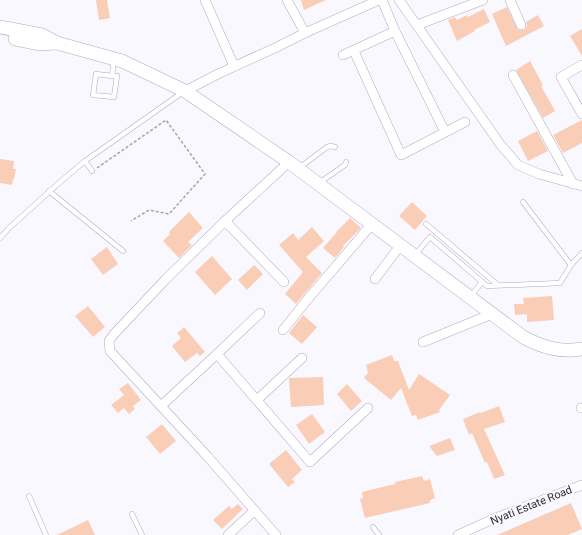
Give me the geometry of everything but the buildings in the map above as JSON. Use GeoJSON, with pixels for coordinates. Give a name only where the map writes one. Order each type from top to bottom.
{"type":"FeatureCollection","features":[{"type":"Feature","properties":{"kind":"main road"},"geometry":{"type":"LineString","coordinates":[[0,27],[42,35],[57,43],[114,58],[184,91],[318,184],[523,338],[554,350],[582,350]]}},
{"type":"Feature","properties":{"kind":"main road"},"geometry":{"type":"LineString","coordinates":[[0,36],[39,44],[57,43]]}},
{"type":"Feature","properties":{"kind":"street"},"geometry":{"type":"LineString","coordinates":[[205,0],[234,66]]}},
{"type":"Feature","properties":{"kind":"street"},"geometry":{"type":"LineString","coordinates":[[287,0],[305,33]]}},
{"type":"Feature","properties":{"kind":"street"},"geometry":{"type":"LineString","coordinates":[[184,91],[234,66],[277,48],[305,33],[380,0],[445,132]]}},
{"type":"Feature","properties":{"kind":"street"},"geometry":{"type":"LineString","coordinates":[[398,0],[500,144],[518,165],[539,174],[577,185]]}},
{"type":"Feature","properties":{"kind":"street"},"geometry":{"type":"LineString","coordinates":[[417,25],[483,0]]}},
{"type":"Feature","properties":{"kind":"street"},"geometry":{"type":"LineString","coordinates":[[510,0],[521,25]]}},
{"type":"Feature","properties":{"kind":"street"},"geometry":{"type":"LineString","coordinates":[[343,55],[395,31]]}},
{"type":"Feature","properties":{"kind":"street"},"geometry":{"type":"LineString","coordinates":[[354,51],[401,155],[465,122]]}},
{"type":"Feature","properties":{"kind":"street"},"geometry":{"type":"LineString","coordinates":[[582,65],[561,77],[582,114]]}},
{"type":"Feature","properties":{"kind":"street"},"geometry":{"type":"LineString","coordinates":[[513,75],[577,185]]}},
{"type":"Feature","properties":{"kind":"street"},"geometry":{"type":"LineString","coordinates":[[276,535],[208,457],[110,351],[109,342],[114,334],[166,279],[225,221],[293,166]]}},
{"type":"Feature","properties":{"kind":"street"},"geometry":{"type":"LineString","coordinates":[[225,221],[284,282]]}},
{"type":"Feature","properties":{"kind":"street"},"geometry":{"type":"LineString","coordinates":[[283,330],[372,224]]}},
{"type":"Feature","properties":{"kind":"street"},"geometry":{"type":"LineString","coordinates":[[375,278],[400,246]]}},
{"type":"Feature","properties":{"kind":"street"},"geometry":{"type":"LineString","coordinates":[[161,406],[260,313]]}},
{"type":"Feature","properties":{"kind":"street"},"geometry":{"type":"LineString","coordinates":[[423,342],[492,314]]}},
{"type":"Feature","properties":{"kind":"street"},"geometry":{"type":"LineString","coordinates":[[218,354],[310,462],[368,408]]}},
{"type":"Feature","properties":{"kind":"street"},"geometry":{"type":"LineString","coordinates":[[257,400],[302,358]]}},
{"type":"Feature","properties":{"kind":"street","name":"Nyati Estate Road"},"geometry":{"type":"LineString","coordinates":[[458,535],[582,485]]}},
{"type":"Feature","properties":{"kind":"street"},"geometry":{"type":"LineString","coordinates":[[228,535],[254,511]]}},
{"type":"Feature","properties":{"kind":"lane"},"geometry":{"type":"LineString","coordinates":[[112,76],[114,58]]}},
{"type":"Feature","properties":{"kind":"lane"},"geometry":{"type":"LineString","coordinates":[[96,74],[112,76],[117,76],[114,97],[93,94],[96,74]]}},
{"type":"Feature","properties":{"kind":"lane"},"geometry":{"type":"LineString","coordinates":[[0,238],[49,191],[85,161],[184,91]]}},
{"type":"Feature","properties":{"kind":"lane"},"geometry":{"type":"LineString","coordinates":[[293,166],[327,147],[335,147]]}},
{"type":"Feature","properties":{"kind":"lane"},"geometry":{"type":"LineString","coordinates":[[85,161],[92,171]]}},
{"type":"Feature","properties":{"kind":"lane"},"geometry":{"type":"LineString","coordinates":[[318,184],[345,165],[346,162]]}},
{"type":"Feature","properties":{"kind":"lane"},"geometry":{"type":"LineString","coordinates":[[49,191],[123,251]]}},
{"type":"Feature","properties":{"kind":"lane"},"geometry":{"type":"LineString","coordinates":[[523,202],[571,265]]}},
{"type":"Feature","properties":{"kind":"lane"},"geometry":{"type":"LineString","coordinates":[[426,224],[498,285]]}},
{"type":"Feature","properties":{"kind":"lane"},"geometry":{"type":"LineString","coordinates":[[414,256],[430,237],[487,286],[560,283],[571,265],[582,253]]}},
{"type":"Feature","properties":{"kind":"lane"},"geometry":{"type":"LineString","coordinates":[[470,298],[482,282]]}},
{"type":"Feature","properties":{"kind":"lane"},"geometry":{"type":"LineString","coordinates":[[29,496],[46,535]]}},
{"type":"Feature","properties":{"kind":"lane"},"geometry":{"type":"LineString","coordinates":[[132,514],[142,535]]}},
{"type":"Feature","properties":{"kind":"lane"},"geometry":{"type":"LineString","coordinates":[[373,527],[379,535]]}},
{"type":"Feature","properties":{"kind":"path"},"geometry":{"type":"LineString","coordinates":[[92,171],[166,120],[205,174],[169,214],[149,210],[131,221]]}}]}
